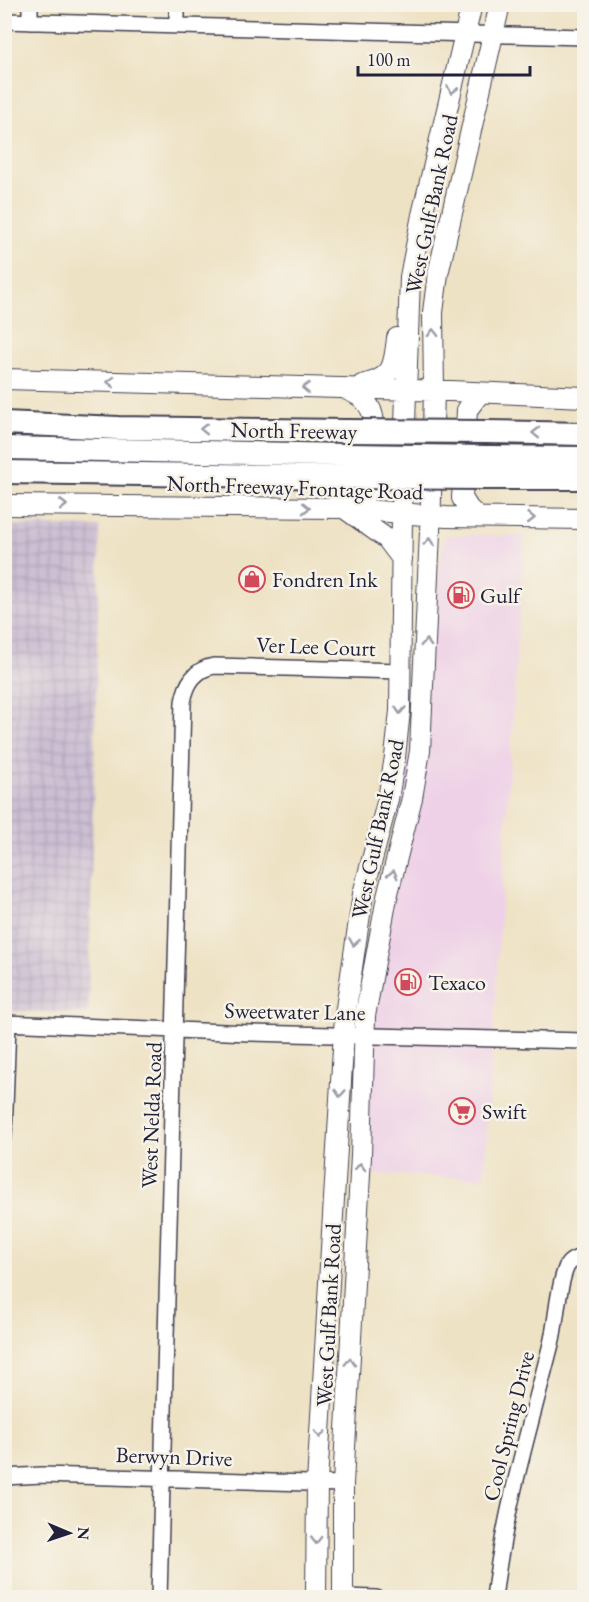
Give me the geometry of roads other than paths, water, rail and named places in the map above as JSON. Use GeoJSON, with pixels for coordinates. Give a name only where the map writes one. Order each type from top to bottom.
{"type":"FeatureCollection","features":[{"type":"Feature","properties":{"kind":"highway"},"geometry":{"type":"LineString","coordinates":[[4,410],[118,428]]}},
{"type":"Feature","properties":{"kind":"highway","name":"North Freeway"},"geometry":{"type":"LineString","coordinates":[[4,423],[118,428],[585,434]]}},
{"type":"Feature","properties":{"kind":"highway","name":"North Freeway"},"geometry":{"type":"LineString","coordinates":[[4,448],[346,455],[585,478]]}},
{"type":"Feature","properties":{"kind":"highway","name":"North Freeway"},"geometry":{"type":"LineString","coordinates":[[4,472],[345,477],[585,458]]}},
{"type":"Feature","properties":{"kind":"main road","name":"West Gulf Bank Road"},"geometry":{"type":"LineString","coordinates":[[316,1598],[317,1483],[344,1035],[352,954],[363,894],[388,799],[395,757],[401,671],[402,512],[410,277],[422,215],[472,4]]}},
{"type":"Feature","properties":{"kind":"main road","name":"West Gulf Bank Road"},"geometry":{"type":"LineString","coordinates":[[343,1597],[343,1484],[360,1177],[365,1016],[380,930],[412,798],[420,751],[426,654],[434,392],[433,312],[438,274],[500,4]]}},
{"type":"Feature","properties":{"kind":"main road"},"geometry":{"type":"LineString","coordinates":[[422,215],[450,219]]}},
{"type":"Feature","properties":{"kind":"main road"},"geometry":{"type":"LineString","coordinates":[[345,389],[376,382],[389,373],[395,360],[397,335],[408,316]]}},
{"type":"Feature","properties":{"kind":"main road"},"geometry":{"type":"LineString","coordinates":[[4,379],[585,397]]}},
{"type":"Feature","properties":{"kind":"main road"},"geometry":{"type":"LineString","coordinates":[[345,389],[358,394],[367,404],[373,418],[375,441],[370,483],[365,495],[344,508],[387,539],[402,565],[427,572]]}},
{"type":"Feature","properties":{"kind":"main road"},"geometry":{"type":"LineString","coordinates":[[478,517],[462,498],[467,410],[480,393]]}},
{"type":"Feature","properties":{"kind":"main road","name":"North Freeway Frontage Road"},"geometry":{"type":"LineString","coordinates":[[4,505],[344,508],[430,515],[585,519]]}},
{"type":"Feature","properties":{"kind":"street"},"geometry":{"type":"LineString","coordinates":[[30,4],[30,22]]}},
{"type":"Feature","properties":{"kind":"street"},"geometry":{"type":"LineString","coordinates":[[177,4],[177,26]]}},
{"type":"Feature","properties":{"kind":"street"},"geometry":{"type":"LineString","coordinates":[[4,21],[585,37]]}},
{"type":"Feature","properties":{"kind":"street","name":"West Nelda Road"},"geometry":{"type":"LineString","coordinates":[[159,1598],[176,1031],[183,702],[185,691],[197,672],[214,666],[230,666]]}},
{"type":"Feature","properties":{"kind":"street","name":"Ver Lee Court"},"geometry":{"type":"LineString","coordinates":[[230,666],[401,671]]}},
{"type":"Feature","properties":{"kind":"street"},"geometry":{"type":"LineString","coordinates":[[4,1135],[6,1023]]}},
{"type":"Feature","properties":{"kind":"street","name":"Sweetwater Lane"},"geometry":{"type":"LineString","coordinates":[[6,1023],[176,1031],[585,1041]]}},
{"type":"Feature","properties":{"kind":"street","name":"Cool Spring Drive"},"geometry":{"type":"LineString","coordinates":[[495,1598],[505,1531],[553,1338],[567,1265],[574,1259],[585,1257]]}},
{"type":"Feature","properties":{"kind":"street","name":"Berwyn Drive"},"geometry":{"type":"LineString","coordinates":[[4,1477],[163,1478],[343,1484]]}},
{"type":"Feature","properties":{"kind":"street"},"geometry":{"type":"LineString","coordinates":[[343,1597],[376,1598]]}},
{"type":"Feature","properties":{"kind":"place","name":"Fondren Ink"},"geometry":{"type":"Point","coordinates":[252,579]}},
{"type":"Feature","properties":{"kind":"place","name":"Gulf"},"geometry":{"type":"Point","coordinates":[461,595]}},
{"type":"Feature","properties":{"kind":"place","name":"Texaco"},"geometry":{"type":"Point","coordinates":[408,982]}},
{"type":"Feature","properties":{"kind":"place","name":"Swift"},"geometry":{"type":"Point","coordinates":[462,1111]}}]}
